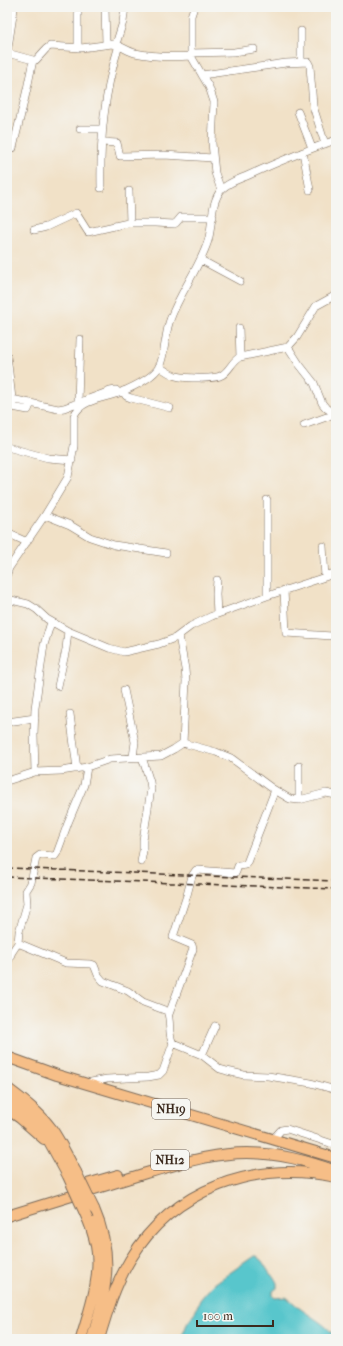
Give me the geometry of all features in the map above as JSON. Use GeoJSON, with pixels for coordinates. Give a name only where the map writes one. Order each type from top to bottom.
{"type":"FeatureCollection","features":[{"type":"Feature","properties":{"kind":"highway","name":"NH19"},"geometry":{"type":"LineString","coordinates":[[7,1057],[28,1066],[336,1158]]}},
{"type":"Feature","properties":{"kind":"highway"},"geometry":{"type":"LineString","coordinates":[[7,1088],[26,1102],[44,1120],[58,1139],[72,1174],[96,1247],[97,1265],[95,1288],[81,1339]]}},
{"type":"Feature","properties":{"kind":"highway"},"geometry":{"type":"LineString","coordinates":[[7,1097],[38,1124],[56,1153]]}},
{"type":"Feature","properties":{"kind":"highway"},"geometry":{"type":"LineString","coordinates":[[7,1109],[42,1136],[56,1153],[72,1174],[94,1209],[103,1233],[107,1264],[106,1281],[101,1307],[92,1339]]}},
{"type":"Feature","properties":{"kind":"highway","name":"NH12"},"geometry":{"type":"LineString","coordinates":[[7,1209],[197,1152],[224,1148],[252,1147],[284,1149],[336,1165]]}},
{"type":"Feature","properties":{"kind":"highway"},"geometry":{"type":"LineString","coordinates":[[7,1216],[182,1162],[222,1154],[248,1153],[283,1156],[302,1160],[336,1171]]}},
{"type":"Feature","properties":{"kind":"highway"},"geometry":{"type":"LineString","coordinates":[[99,1339],[108,1308],[121,1277],[139,1246],[162,1220],[178,1207],[201,1193],[227,1182],[267,1173],[306,1172],[336,1177]]}},
{"type":"Feature","properties":{"kind":"street"},"geometry":{"type":"LineString","coordinates":[[78,7],[78,48]]}},
{"type":"Feature","properties":{"kind":"street"},"geometry":{"type":"LineString","coordinates":[[105,7],[106,44]]}},
{"type":"Feature","properties":{"kind":"street"},"geometry":{"type":"LineString","coordinates":[[101,188],[102,129],[108,89],[125,7]]}},
{"type":"Feature","properties":{"kind":"street"},"geometry":{"type":"LineString","coordinates":[[194,7],[191,16],[191,55],[212,94],[214,107],[212,143],[213,158],[221,190]]}},
{"type":"Feature","properties":{"kind":"street"},"geometry":{"type":"LineString","coordinates":[[14,9],[7,53],[33,60],[36,60],[46,48],[50,46],[78,48],[106,44],[118,45],[140,54],[175,57],[254,49]]}},
{"type":"Feature","properties":{"kind":"street"},"geometry":{"type":"LineString","coordinates":[[301,31],[301,62]]}},
{"type":"Feature","properties":{"kind":"street"},"geometry":{"type":"LineString","coordinates":[[13,148],[33,60]]}},
{"type":"Feature","properties":{"kind":"street"},"geometry":{"type":"LineString","coordinates":[[202,75],[301,62],[310,63],[313,106],[324,144]]}},
{"type":"Feature","properties":{"kind":"street"},"geometry":{"type":"LineString","coordinates":[[298,112],[312,148]]}},
{"type":"Feature","properties":{"kind":"street"},"geometry":{"type":"LineString","coordinates":[[80,129],[102,129]]}},
{"type":"Feature","properties":{"kind":"street"},"geometry":{"type":"LineString","coordinates":[[7,574],[9,566],[45,515],[68,477],[74,446],[74,416],[76,411],[84,405],[133,387],[151,375],[159,366],[167,331],[174,310],[181,294],[201,260],[208,240],[217,197],[221,190],[230,184],[312,148],[336,140]]}},
{"type":"Feature","properties":{"kind":"street"},"geometry":{"type":"LineString","coordinates":[[102,142],[117,143],[119,155],[122,156],[164,155],[213,158]]}},
{"type":"Feature","properties":{"kind":"street"},"geometry":{"type":"LineString","coordinates":[[303,152],[310,190]]}},
{"type":"Feature","properties":{"kind":"street"},"geometry":{"type":"LineString","coordinates":[[129,191],[130,223]]}},
{"type":"Feature","properties":{"kind":"street"},"geometry":{"type":"LineString","coordinates":[[34,230],[46,227],[76,213],[88,232],[130,223],[174,224],[181,217],[212,217]]}},
{"type":"Feature","properties":{"kind":"street"},"geometry":{"type":"LineString","coordinates":[[201,260],[240,281]]}},
{"type":"Feature","properties":{"kind":"street"},"geometry":{"type":"LineString","coordinates":[[159,366],[175,376],[194,378],[217,377],[222,375],[240,357],[288,346],[297,337],[316,306],[336,295]]}},
{"type":"Feature","properties":{"kind":"street"},"geometry":{"type":"LineString","coordinates":[[239,328],[240,357]]}},
{"type":"Feature","properties":{"kind":"street"},"geometry":{"type":"LineString","coordinates":[[78,402],[80,377],[80,339]]}},
{"type":"Feature","properties":{"kind":"street"},"geometry":{"type":"LineString","coordinates":[[288,346],[299,364],[314,383],[322,403],[326,408],[335,414]]}},
{"type":"Feature","properties":{"kind":"street"},"geometry":{"type":"LineString","coordinates":[[7,356],[10,407],[28,410],[31,403]]}},
{"type":"Feature","properties":{"kind":"street"},"geometry":{"type":"LineString","coordinates":[[10,399],[58,409],[116,390],[131,398],[170,408]]}},
{"type":"Feature","properties":{"kind":"street"},"geometry":{"type":"LineString","coordinates":[[304,425],[335,414]]}},
{"type":"Feature","properties":{"kind":"street"},"geometry":{"type":"LineString","coordinates":[[7,447],[48,458],[72,460]]}},
{"type":"Feature","properties":{"kind":"street"},"geometry":{"type":"LineString","coordinates":[[266,596],[268,500]]}},
{"type":"Feature","properties":{"kind":"street"},"geometry":{"type":"LineString","coordinates":[[45,515],[70,525],[90,537],[114,545],[166,552]]}},
{"type":"Feature","properties":{"kind":"street"},"geometry":{"type":"LineString","coordinates":[[7,533],[27,542]]}},
{"type":"Feature","properties":{"kind":"street"},"geometry":{"type":"LineString","coordinates":[[324,546],[325,577]]}},
{"type":"Feature","properties":{"kind":"street"},"geometry":{"type":"LineString","coordinates":[[7,599],[28,604],[36,608],[51,622],[68,631],[114,650],[124,652],[159,644],[180,636],[191,626],[217,614],[336,572]]}},
{"type":"Feature","properties":{"kind":"street"},"geometry":{"type":"LineString","coordinates":[[217,580],[217,614]]}},
{"type":"Feature","properties":{"kind":"street"},"geometry":{"type":"LineString","coordinates":[[284,590],[286,634],[332,636]]}},
{"type":"Feature","properties":{"kind":"street"},"geometry":{"type":"LineString","coordinates":[[34,769],[34,718],[42,652],[51,622]]}},
{"type":"Feature","properties":{"kind":"street"},"geometry":{"type":"LineString","coordinates":[[58,686],[68,631]]}},
{"type":"Feature","properties":{"kind":"street"},"geometry":{"type":"LineString","coordinates":[[7,781],[34,769],[76,766],[87,767],[105,760],[134,753],[142,757],[161,756],[174,749],[183,740],[186,681],[180,636]]}},
{"type":"Feature","properties":{"kind":"street"},"geometry":{"type":"LineString","coordinates":[[124,690],[134,753]]}},
{"type":"Feature","properties":{"kind":"street"},"geometry":{"type":"LineString","coordinates":[[70,714],[76,766]]}},
{"type":"Feature","properties":{"kind":"street"},"geometry":{"type":"LineString","coordinates":[[7,722],[34,718]]}},
{"type":"Feature","properties":{"kind":"street"},"geometry":{"type":"LineString","coordinates":[[183,740],[231,758],[290,799],[331,793],[336,795]]}},
{"type":"Feature","properties":{"kind":"street"},"geometry":{"type":"LineString","coordinates":[[141,862],[151,789],[142,757]]}},
{"type":"Feature","properties":{"kind":"street"},"geometry":{"type":"LineString","coordinates":[[299,766],[299,798]]}},
{"type":"Feature","properties":{"kind":"street"},"geometry":{"type":"LineString","coordinates":[[7,964],[18,943],[20,927],[27,904],[26,891],[31,883],[36,858],[40,855],[55,856],[57,854],[84,785],[87,767]]}},
{"type":"Feature","properties":{"kind":"street"},"geometry":{"type":"LineString","coordinates":[[275,790],[246,865],[238,866],[235,873],[196,870],[192,876],[173,937],[192,945],[193,948],[169,1014],[171,1039],[174,1043],[202,1055],[220,1069],[244,1075],[268,1076],[311,1083],[336,1090]]}},
{"type":"Feature","properties":{"kind":"street"},"geometry":{"type":"LineString","coordinates":[[18,943],[66,963],[94,965],[98,976],[103,981],[128,991],[144,1002],[164,1009],[169,1014]]}},
{"type":"Feature","properties":{"kind":"street"},"geometry":{"type":"LineString","coordinates":[[202,1055],[215,1026]]}},
{"type":"Feature","properties":{"kind":"street"},"geometry":{"type":"LineString","coordinates":[[86,1083],[107,1079],[159,1075],[163,1071],[174,1043]]}},
{"type":"Feature","properties":{"kind":"street"},"geometry":{"type":"LineString","coordinates":[[273,1139],[281,1130],[288,1129],[336,1145]]}},
{"type":"Feature","properties":{"kind":"water"},"geometry":{"type":"Polygon","coordinates":[[[254,1256],[262,1261],[277,1283],[277,1288],[273,1291],[273,1296],[275,1298],[286,1297],[329,1330],[336,1339],[181,1339],[187,1324],[204,1295],[214,1284],[254,1256]]]}},
{"type":"Feature","properties":{"kind":"railway"},"geometry":{"type":"LineString","coordinates":[[7,868],[336,881]]}},
{"type":"Feature","properties":{"kind":"railway"},"geometry":{"type":"LineString","coordinates":[[7,877],[336,889]]}}]}
